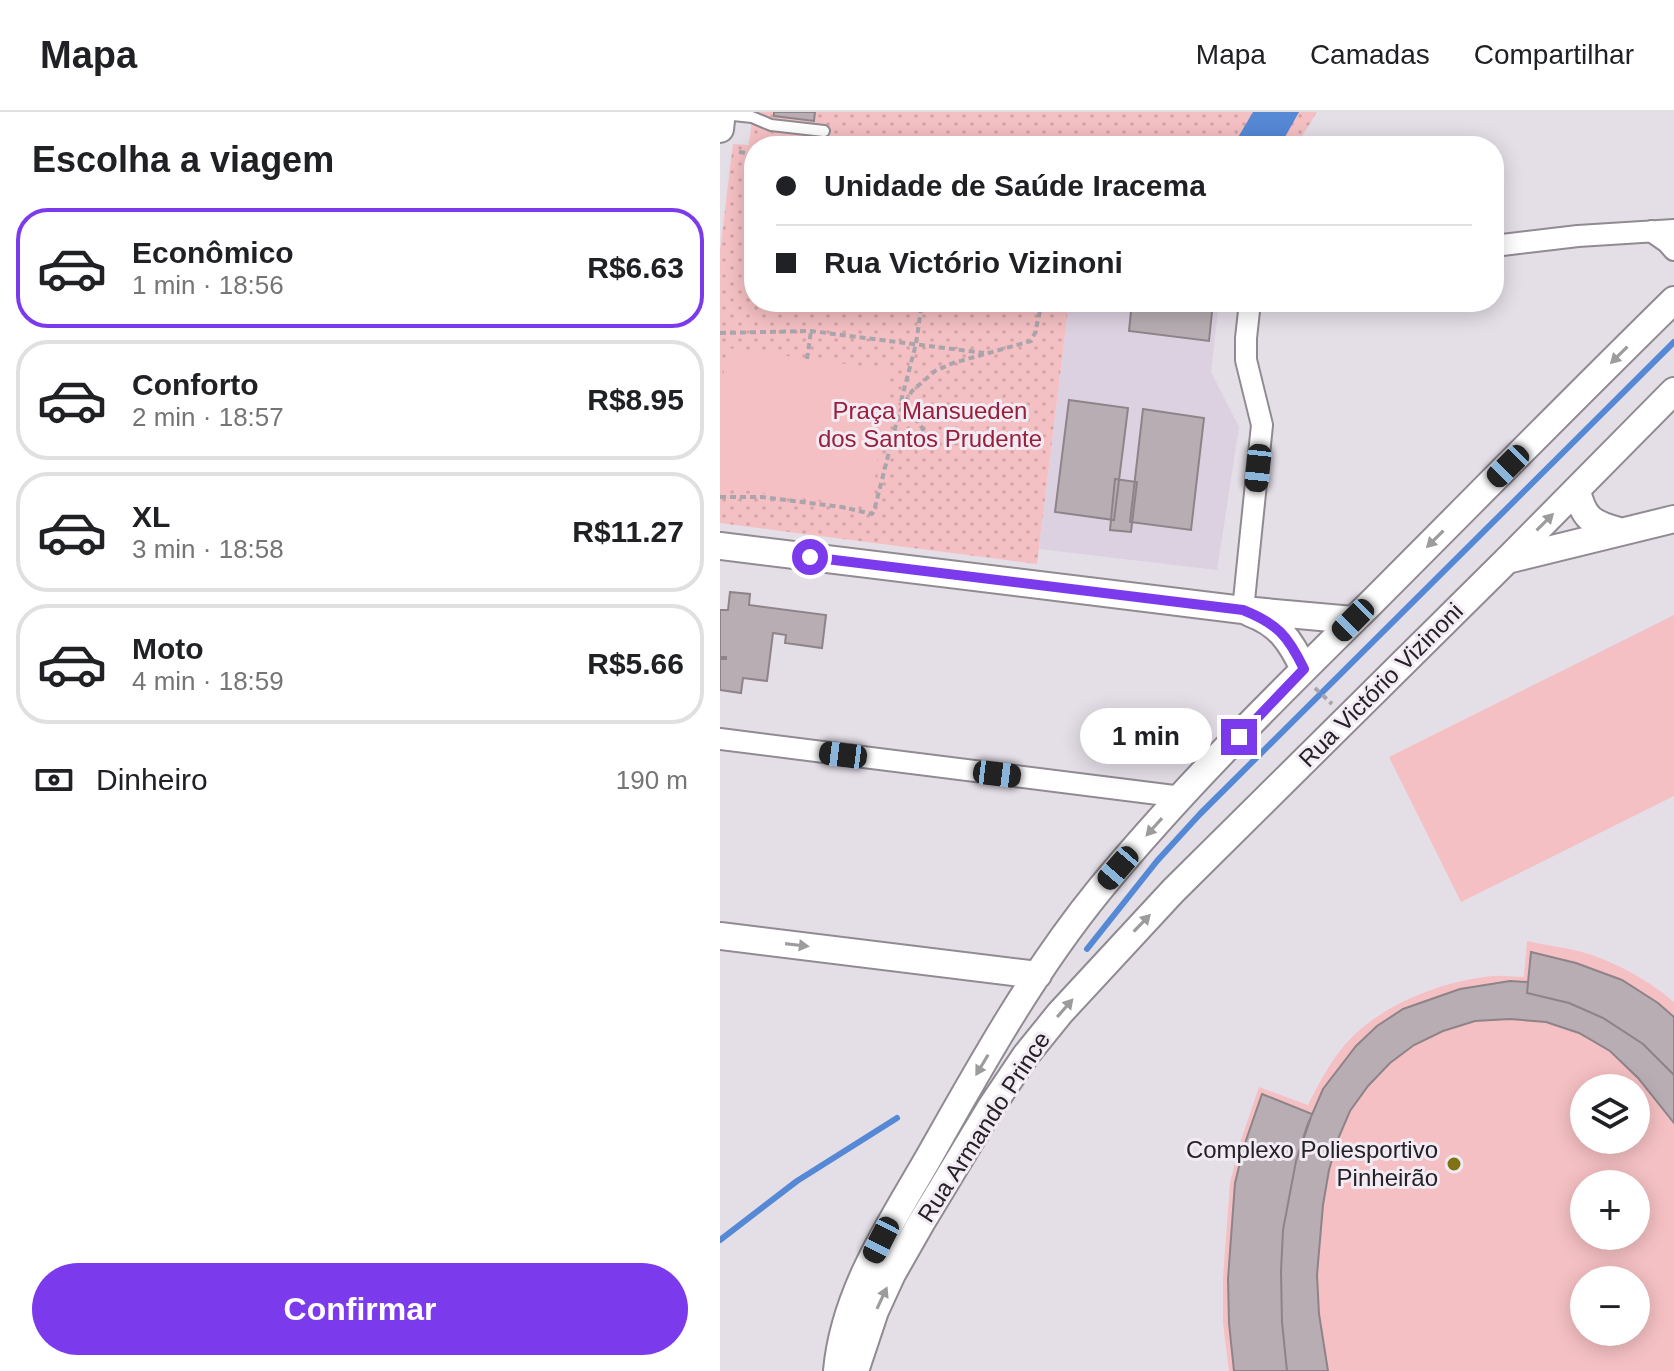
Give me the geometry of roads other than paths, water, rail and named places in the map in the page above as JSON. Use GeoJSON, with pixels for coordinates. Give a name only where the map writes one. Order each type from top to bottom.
{"type":"FeatureCollection","features":[{"type":"Feature","properties":{"kind":"street"},"geometry":{"type":"LineString","coordinates":[[1504,245],[1674,230]]}},
{"type":"Feature","properties":{"kind":"street"},"geometry":{"type":"LineString","coordinates":[[1651,231],[1674,250]]}},
{"type":"Feature","properties":{"kind":"street"},"geometry":{"type":"LineString","coordinates":[[720,936],[1038,975],[1098,891],[1182,797],[1306,675],[1353,620],[1674,300]]}},
{"type":"Feature","properties":{"kind":"street"},"geometry":{"type":"LineString","coordinates":[[1243,610],[1262,425],[1246,360],[1249,312]]}},
{"type":"Feature","properties":{"kind":"street","name":"Rua Victório Vizinoni"},"geometry":{"type":"LineString","coordinates":[[1089,980],[1216,847],[1674,391]]}},
{"type":"Feature","properties":{"kind":"street"},"geometry":{"type":"LineString","coordinates":[[1577,490],[1583,510],[1592,521],[1619,531]]}},
{"type":"Feature","properties":{"kind":"street"},"geometry":{"type":"LineString","coordinates":[[1507,560],[1674,519]]}},
{"type":"Feature","properties":{"kind":"street"},"geometry":{"type":"LineString","coordinates":[[720,546],[1243,610],[1353,620]]}},
{"type":"Feature","properties":{"kind":"street"},"geometry":{"type":"LineString","coordinates":[[1243,610],[1276,626],[1294,650],[1306,675]]}},
{"type":"Feature","properties":{"kind":"street"},"geometry":{"type":"LineString","coordinates":[[720,739],[1182,797]]}},
{"type":"Feature","properties":{"kind":"street","name":"Rua Armando Prince"},"geometry":{"type":"LineString","coordinates":[[837,1371],[845,1323],[867,1267],[966,1091],[1038,975]]}},
{"type":"Feature","properties":{"kind":"street","name":"Rua Armando Prince"},"geometry":{"type":"LineString","coordinates":[[855,1371],[875,1311],[921,1223],[1026,1055],[1089,980]]}},
{"type":"Feature","properties":{"kind":"lane"},"geometry":{"type":"LineString","coordinates":[[721,118],[752,117],[771,125],[824,131]]}},
{"type":"Feature","properties":{"kind":"water"},"geometry":{"type":"Polygon","coordinates":[[[1253,112],[1299,112],[1286,136],[1239,136],[1253,112]]]}},
{"type":"Feature","properties":{"kind":"waterway"},"geometry":{"type":"LineString","coordinates":[[1087,949],[1157,861],[1200,814],[1674,342]]}},
{"type":"Feature","properties":{"kind":"waterway"},"geometry":{"type":"LineString","coordinates":[[720,1240],[797,1181],[897,1118]]}},
{"type":"Feature","properties":{"kind":"place","name":"Complexo Poliesportivo Pinheirão"},"geometry":{"type":"Point","coordinates":[1454,1164]}},
{"type":"Feature","properties":{"kind":"park label","name":"Praça Mansueden dos Santos Prudente"},"geometry":{"type":"Point","coordinates":[930,425]}}]}
